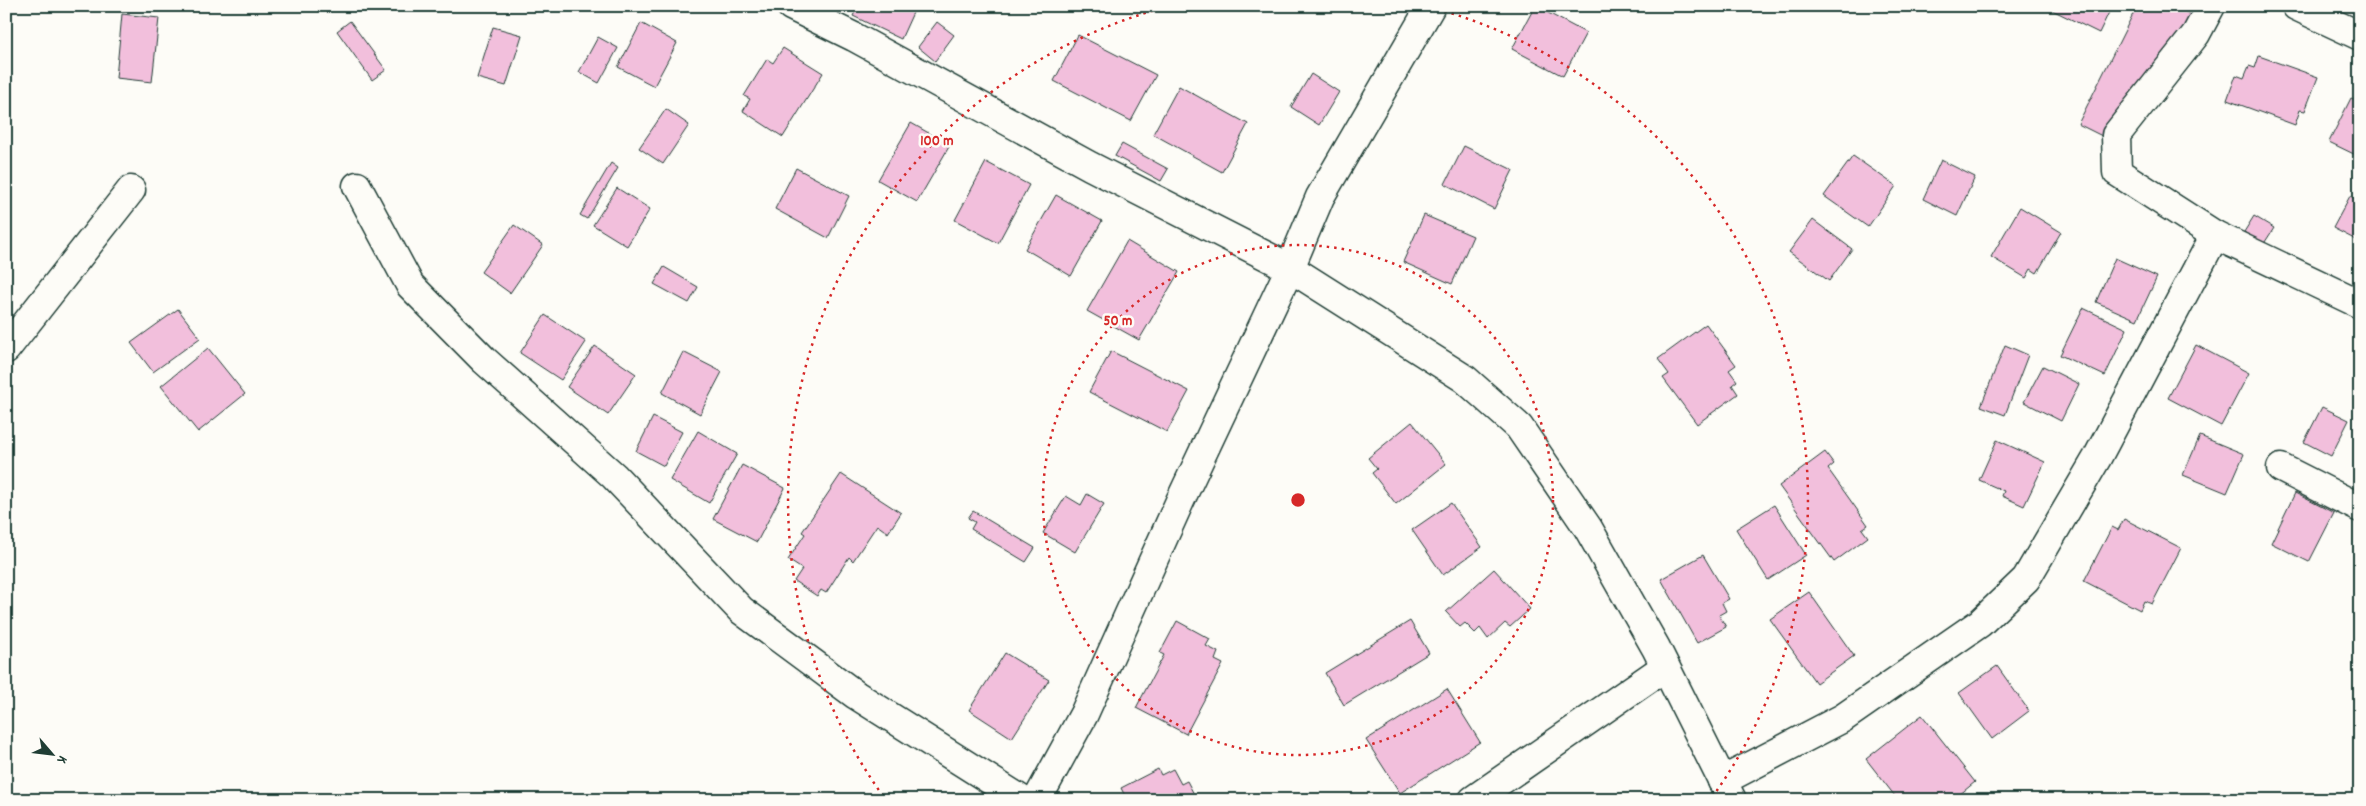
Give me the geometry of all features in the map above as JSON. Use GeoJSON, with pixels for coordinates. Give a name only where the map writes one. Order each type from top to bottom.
{"type":"FeatureCollection","features":[{"type":"Feature","properties":{"kind":"street"},"geometry":{"type":"LineString","coordinates":[[791,6],[854,37],[1090,166],[1290,268],[1465,379],[1519,427],[1588,528],[1665,667],[1726,790],[1843,718],[1980,623],[2026,579],[2097,458],[2215,235]]}},
{"type":"Feature","properties":{"kind":"street"},"geometry":{"type":"LineString","coordinates":[[1037,800],[1084,714],[1180,501],[1290,268],[1320,197],[1431,6]]}},
{"type":"Feature","properties":{"kind":"street"},"geometry":{"type":"LineString","coordinates":[[2211,6],[2196,34],[2116,135],[2117,172],[2215,235],[2360,304]]}},
{"type":"Feature","properties":{"kind":"street"},"geometry":{"type":"LineString","coordinates":[[2296,6],[2360,36]]}},
{"type":"Feature","properties":{"kind":"street"},"geometry":{"type":"LineString","coordinates":[[356,186],[410,285],[484,360],[614,476],[741,610],[856,695],[1022,800]]}},
{"type":"Feature","properties":{"kind":"street"},"geometry":{"type":"LineString","coordinates":[[6,349],[131,190]]}},
{"type":"Feature","properties":{"kind":"street"},"geometry":{"type":"LineString","coordinates":[[2280,468],[2360,508]]}},
{"type":"Feature","properties":{"kind":"street"},"geometry":{"type":"LineString","coordinates":[[1473,800],[1665,667]]}},
{"type":"Feature","properties":{"kind":"building"},"geometry":{"type":"Polygon","coordinates":[[[858,6],[916,6],[901,39],[853,16],[858,6]]]}},
{"type":"Feature","properties":{"kind":"building"},"geometry":{"type":"Polygon","coordinates":[[[1535,6],[1586,33],[1563,76],[1512,49],[1535,6]]]}},
{"type":"Feature","properties":{"kind":"building"},"geometry":{"type":"Polygon","coordinates":[[[2044,6],[2112,6],[2099,33],[2044,6]]]}},
{"type":"Feature","properties":{"kind":"building"},"geometry":{"type":"Polygon","coordinates":[[[2137,6],[2174,6],[2193,16],[2110,140],[2078,124],[2137,6]]]}},
{"type":"Feature","properties":{"kind":"building"},"geometry":{"type":"Polygon","coordinates":[[[122,14],[159,18],[152,82],[116,78],[122,14]]]}},
{"type":"Feature","properties":{"kind":"building"},"geometry":{"type":"Polygon","coordinates":[[[350,21],[386,70],[372,80],[337,31],[350,21]]]}},
{"type":"Feature","properties":{"kind":"building"},"geometry":{"type":"Polygon","coordinates":[[[937,22],[954,35],[935,61],[918,47],[937,22]]]}},
{"type":"Feature","properties":{"kind":"building"},"geometry":{"type":"Polygon","coordinates":[[[641,23],[677,43],[654,86],[618,67],[641,23]]]}},
{"type":"Feature","properties":{"kind":"building"},"geometry":{"type":"Polygon","coordinates":[[[493,27],[522,35],[506,86],[477,78],[493,27]]]}},
{"type":"Feature","properties":{"kind":"building"},"geometry":{"type":"Polygon","coordinates":[[[1078,35],[1156,75],[1131,121],[1054,81],[1078,35]]]}},
{"type":"Feature","properties":{"kind":"building"},"geometry":{"type":"Polygon","coordinates":[[[598,37],[618,48],[599,83],[579,72],[598,37]]]}},
{"type":"Feature","properties":{"kind":"building"},"geometry":{"type":"Polygon","coordinates":[[[783,48],[823,73],[783,137],[743,111],[750,99],[744,96],[767,59],[773,63],[783,48]]]}},
{"type":"Feature","properties":{"kind":"building"},"geometry":{"type":"Polygon","coordinates":[[[2259,56],[2318,77],[2305,111],[2300,110],[2295,125],[2227,100],[2236,75],[2244,78],[2249,66],[2255,68],[2259,56]]]}},
{"type":"Feature","properties":{"kind":"building"},"geometry":{"type":"Polygon","coordinates":[[[1311,74],[1339,92],[1319,125],[1291,107],[1311,74]]]}},
{"type":"Feature","properties":{"kind":"building"},"geometry":{"type":"Polygon","coordinates":[[[1179,86],[1248,124],[1222,172],[1153,134],[1179,86]]]}},
{"type":"Feature","properties":{"kind":"building"},"geometry":{"type":"Polygon","coordinates":[[[2351,98],[2360,102],[2360,157],[2329,142],[2351,98]]]}},
{"type":"Feature","properties":{"kind":"building"},"geometry":{"type":"Polygon","coordinates":[[[666,109],[689,125],[663,164],[639,148],[666,109]]]}},
{"type":"Feature","properties":{"kind":"building"},"geometry":{"type":"Polygon","coordinates":[[[911,123],[950,145],[917,202],[878,180],[911,123]]]}},
{"type":"Feature","properties":{"kind":"building"},"geometry":{"type":"Polygon","coordinates":[[[1122,144],[1168,169],[1161,181],[1115,156],[1122,144]]]}},
{"type":"Feature","properties":{"kind":"building"},"geometry":{"type":"Polygon","coordinates":[[[1464,146],[1513,170],[1494,209],[1445,184],[1464,146]]]}},
{"type":"Feature","properties":{"kind":"building"},"geometry":{"type":"Polygon","coordinates":[[[1853,156],[1896,186],[1868,227],[1824,196],[1853,156]]]}},
{"type":"Feature","properties":{"kind":"building"},"geometry":{"type":"Polygon","coordinates":[[[1941,160],[1975,177],[1957,216],[1923,199],[1941,160]]]}},
{"type":"Feature","properties":{"kind":"building"},"geometry":{"type":"Polygon","coordinates":[[[986,162],[1029,185],[998,243],[955,220],[986,162]]]}},
{"type":"Feature","properties":{"kind":"building"},"geometry":{"type":"Polygon","coordinates":[[[611,163],[618,168],[587,219],[580,215],[611,163]]]}},
{"type":"Feature","properties":{"kind":"building"},"geometry":{"type":"Polygon","coordinates":[[[796,168],[849,196],[828,238],[775,209],[796,168]]]}},
{"type":"Feature","properties":{"kind":"building"},"geometry":{"type":"Polygon","coordinates":[[[617,188],[650,209],[627,246],[593,225],[617,188]]]}},
{"type":"Feature","properties":{"kind":"building"},"geometry":{"type":"Polygon","coordinates":[[[1056,195],[1102,221],[1071,276],[1025,249],[1056,195]]]}},
{"type":"Feature","properties":{"kind":"building"},"geometry":{"type":"Polygon","coordinates":[[[2350,196],[2360,201],[2360,242],[2333,228],[2350,196]]]}},
{"type":"Feature","properties":{"kind":"building"},"geometry":{"type":"Polygon","coordinates":[[[2020,207],[2061,232],[2037,273],[2031,269],[2026,278],[1991,257],[2020,207]]]}},
{"type":"Feature","properties":{"kind":"building"},"geometry":{"type":"Polygon","coordinates":[[[1424,215],[1473,236],[1452,284],[1403,262],[1424,215]]]}},
{"type":"Feature","properties":{"kind":"building"},"geometry":{"type":"Polygon","coordinates":[[[2254,216],[2274,228],[2263,245],[2244,232],[2254,216]]]}},
{"type":"Feature","properties":{"kind":"building"},"geometry":{"type":"Polygon","coordinates":[[[1813,220],[1852,249],[1829,281],[1789,252],[1813,220]]]}},
{"type":"Feature","properties":{"kind":"building"},"geometry":{"type":"Polygon","coordinates":[[[514,225],[543,245],[510,293],[481,272],[514,225]]]}},
{"type":"Feature","properties":{"kind":"building"},"geometry":{"type":"Polygon","coordinates":[[[1127,241],[1179,272],[1139,340],[1087,311],[1127,241]]]}},
{"type":"Feature","properties":{"kind":"building"},"geometry":{"type":"Polygon","coordinates":[[[2115,258],[2157,277],[2137,320],[2096,302],[2115,258]]]}},
{"type":"Feature","properties":{"kind":"building"},"geometry":{"type":"Polygon","coordinates":[[[664,267],[698,287],[689,303],[654,284],[664,267]]]}},
{"type":"Feature","properties":{"kind":"building"},"geometry":{"type":"Polygon","coordinates":[[[2083,308],[2127,329],[2105,376],[2060,355],[2083,308]]]}},
{"type":"Feature","properties":{"kind":"building"},"geometry":{"type":"Polygon","coordinates":[[[178,309],[200,338],[153,372],[131,343],[178,309]]]}},
{"type":"Feature","properties":{"kind":"building"},"geometry":{"type":"Polygon","coordinates":[[[545,315],[586,342],[561,380],[520,353],[545,315]]]}},
{"type":"Feature","properties":{"kind":"building"},"geometry":{"type":"Polygon","coordinates":[[[1706,324],[1736,365],[1729,370],[1737,381],[1732,385],[1738,394],[1697,424],[1663,378],[1669,374],[1658,359],[1706,324]]]}},
{"type":"Feature","properties":{"kind":"building"},"geometry":{"type":"Polygon","coordinates":[[[2005,345],[2028,355],[2005,415],[1981,406],[2005,345]]]}},
{"type":"Feature","properties":{"kind":"building"},"geometry":{"type":"Polygon","coordinates":[[[2196,345],[2249,373],[2221,426],[2168,398],[2196,345]]]}},
{"type":"Feature","properties":{"kind":"building"},"geometry":{"type":"Polygon","coordinates":[[[595,346],[636,374],[608,415],[567,387],[595,346]]]}},
{"type":"Feature","properties":{"kind":"building"},"geometry":{"type":"Polygon","coordinates":[[[208,348],[245,394],[198,432],[161,386],[208,348]]]}},
{"type":"Feature","properties":{"kind":"building"},"geometry":{"type":"Polygon","coordinates":[[[1111,351],[1189,391],[1167,432],[1089,392],[1111,351]]]}},
{"type":"Feature","properties":{"kind":"building"},"geometry":{"type":"Polygon","coordinates":[[[683,352],[722,372],[700,414],[662,393],[683,352]]]}},
{"type":"Feature","properties":{"kind":"building"},"geometry":{"type":"Polygon","coordinates":[[[2043,366],[2079,384],[2061,421],[2024,402],[2043,366]]]}},
{"type":"Feature","properties":{"kind":"building"},"geometry":{"type":"Polygon","coordinates":[[[2322,407],[2349,420],[2331,456],[2304,442],[2322,407]]]}},
{"type":"Feature","properties":{"kind":"building"},"geometry":{"type":"Polygon","coordinates":[[[653,417],[682,432],[664,466],[636,451],[653,417]]]}},
{"type":"Feature","properties":{"kind":"building"},"geometry":{"type":"Polygon","coordinates":[[[1412,422],[1446,464],[1396,504],[1372,473],[1377,469],[1368,458],[1412,422]]]}},
{"type":"Feature","properties":{"kind":"building"},"geometry":{"type":"Polygon","coordinates":[[[698,431],[737,454],[709,503],[670,480],[698,431]]]}},
{"type":"Feature","properties":{"kind":"building"},"geometry":{"type":"Polygon","coordinates":[[[2200,436],[2244,454],[2227,493],[2183,475],[2200,436]]]}},
{"type":"Feature","properties":{"kind":"building"},"geometry":{"type":"Polygon","coordinates":[[[1997,440],[2045,462],[2024,506],[2002,496],[2004,491],[1979,480],[1997,440]]]}},
{"type":"Feature","properties":{"kind":"building"},"geometry":{"type":"Polygon","coordinates":[[[1825,452],[1834,464],[1828,469],[1868,525],[1862,529],[1868,537],[1834,562],[1779,486],[1825,452]]]}},
{"type":"Feature","properties":{"kind":"building"},"geometry":{"type":"Polygon","coordinates":[[[742,465],[785,488],[757,542],[713,519],[742,465]]]}},
{"type":"Feature","properties":{"kind":"building"},"geometry":{"type":"Polygon","coordinates":[[[841,474],[901,513],[888,533],[877,525],[853,561],[849,557],[826,593],[821,590],[817,596],[794,581],[802,569],[788,560],[805,534],[802,532],[841,474]]]}},
{"type":"Feature","properties":{"kind":"building"},"geometry":{"type":"Polygon","coordinates":[[[2295,493],[2334,513],[2309,562],[2271,543],[2295,493]]]}},
{"type":"Feature","properties":{"kind":"building"},"geometry":{"type":"Polygon","coordinates":[[[1087,494],[1104,504],[1075,552],[1043,533],[1066,496],[1081,505],[1087,494]]]}},
{"type":"Feature","properties":{"kind":"building"},"geometry":{"type":"Polygon","coordinates":[[[1451,503],[1482,547],[1443,575],[1412,530],[1451,503]]]}},
{"type":"Feature","properties":{"kind":"building"},"geometry":{"type":"Polygon","coordinates":[[[1774,505],[1806,555],[1768,580],[1736,529],[1774,505]]]}},
{"type":"Feature","properties":{"kind":"building"},"geometry":{"type":"Polygon","coordinates":[[[973,511],[1035,548],[1026,562],[971,529],[975,522],[968,518],[973,511]]]}},
{"type":"Feature","properties":{"kind":"building"},"geometry":{"type":"Polygon","coordinates":[[[2124,519],[2181,548],[2152,604],[2144,601],[2140,610],[2084,581],[2112,527],[2118,530],[2124,519]]]}},
{"type":"Feature","properties":{"kind":"building"},"geometry":{"type":"Polygon","coordinates":[[[1703,555],[1729,599],[1722,603],[1726,611],[1719,615],[1726,627],[1697,643],[1661,579],[1703,555]]]}},
{"type":"Feature","properties":{"kind":"building"},"geometry":{"type":"Polygon","coordinates":[[[1494,569],[1530,609],[1510,627],[1505,623],[1488,639],[1480,628],[1475,633],[1465,623],[1460,627],[1446,612],[1494,569]]]}},
{"type":"Feature","properties":{"kind":"building"},"geometry":{"type":"Polygon","coordinates":[[[1809,592],[1854,656],[1816,683],[1770,619],[1809,592]]]}},
{"type":"Feature","properties":{"kind":"building"},"geometry":{"type":"Polygon","coordinates":[[[1177,621],[1210,639],[1206,646],[1218,652],[1215,660],[1223,664],[1186,734],[1136,708],[1164,655],[1160,653],[1177,621]]]}},
{"type":"Feature","properties":{"kind":"building"},"geometry":{"type":"Polygon","coordinates":[[[1410,621],[1429,653],[1344,705],[1325,673],[1410,621]]]}},
{"type":"Feature","properties":{"kind":"building"},"geometry":{"type":"Polygon","coordinates":[[[1005,653],[1049,680],[1012,738],[969,710],[1005,653]]]}},
{"type":"Feature","properties":{"kind":"building"},"geometry":{"type":"Polygon","coordinates":[[[1997,666],[2029,711],[1992,739],[1959,693],[1997,666]]]}},
{"type":"Feature","properties":{"kind":"building"},"geometry":{"type":"Polygon","coordinates":[[[1447,689],[1480,742],[1400,793],[1366,740],[1447,689]]]}},
{"type":"Feature","properties":{"kind":"building"},"geometry":{"type":"Polygon","coordinates":[[[1922,715],[1975,782],[1953,800],[1898,800],[1866,759],[1922,715]]]}},
{"type":"Feature","properties":{"kind":"building"},"geometry":{"type":"Polygon","coordinates":[[[1158,769],[1161,775],[1173,769],[1181,784],[1187,781],[1197,800],[1127,800],[1121,788],[1158,769]]]}}]}
